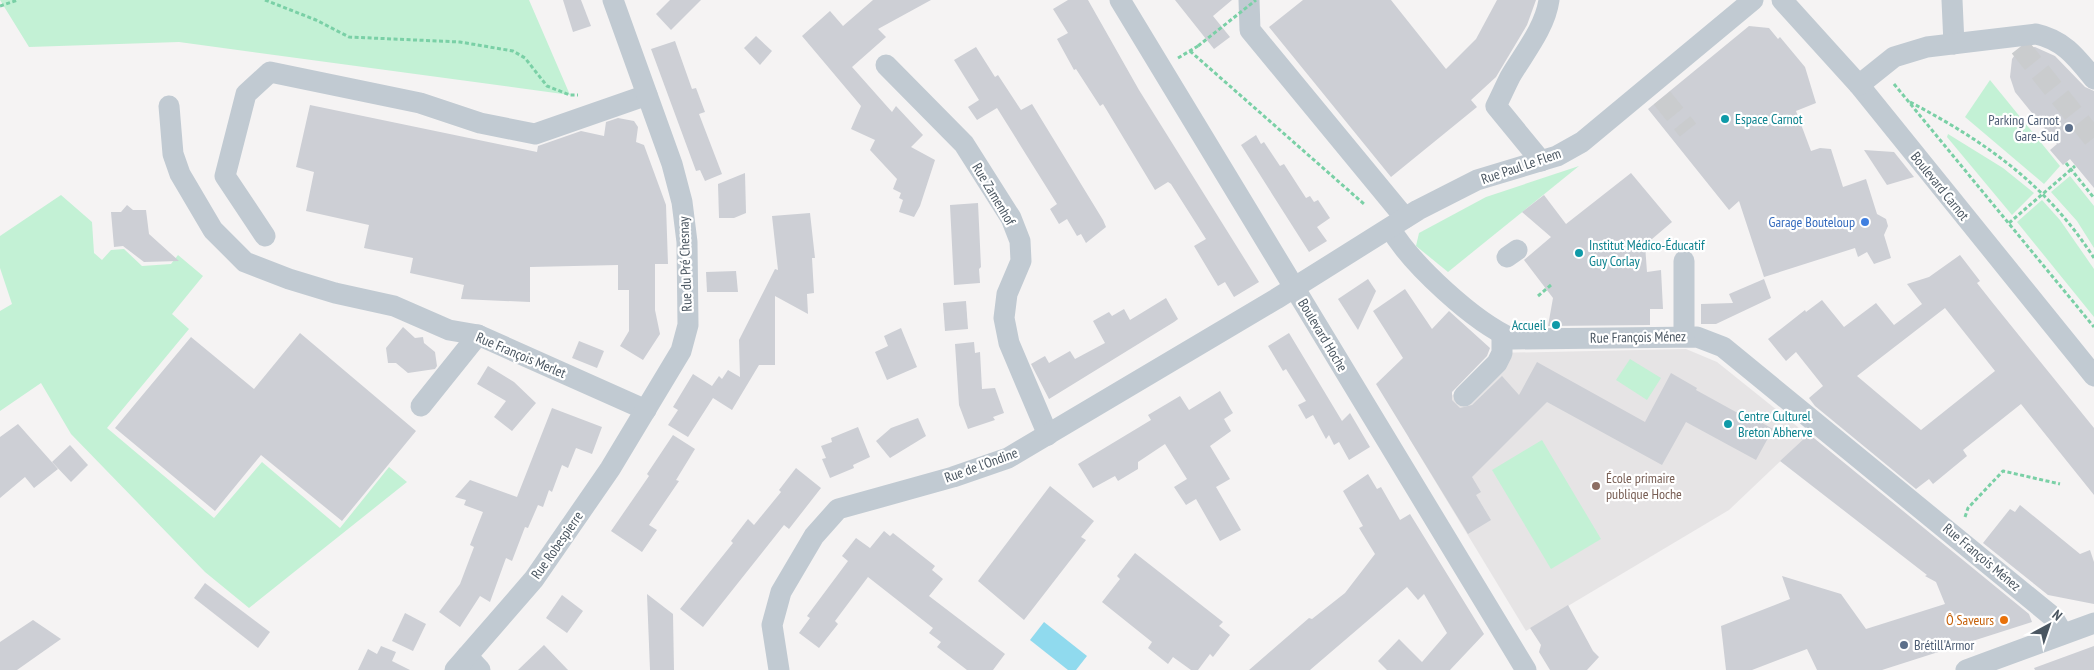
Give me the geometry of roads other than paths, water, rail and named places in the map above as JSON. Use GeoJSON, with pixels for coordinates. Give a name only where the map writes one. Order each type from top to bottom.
{"type":"FeatureCollection","features":[{"type":"Feature","properties":{"kind":"street","name":"Boulevard Hoche"},"geometry":{"type":"LineString","coordinates":[[1120,0],[1526,670]]}},
{"type":"Feature","properties":{"kind":"street","name":"Rue François Ménez"},"geometry":{"type":"LineString","coordinates":[[1249,0],[1250,30],[1397,223],[1401,246],[1455,300],[1513,340],[1697,336],[1722,347],[1960,539],[2053,617],[2063,634]]}},
{"type":"Feature","properties":{"kind":"street"},"geometry":{"type":"LineString","coordinates":[[1541,161],[1496,106],[1510,77],[1531,45],[1548,8],[1549,0]]}},
{"type":"Feature","properties":{"kind":"street","name":"Rue Paul Le Flem"},"geometry":{"type":"LineString","coordinates":[[1294,288],[1397,223],[1477,180],[1557,156],[1582,142],[1656,91],[1753,0]]}},
{"type":"Feature","properties":{"kind":"street","name":"Boulevard Carnot"},"geometry":{"type":"LineString","coordinates":[[1782,0],[1871,74],[2094,376]]}},
{"type":"Feature","properties":{"kind":"street"},"geometry":{"type":"LineString","coordinates":[[1952,0],[1954,44]]}},
{"type":"Feature","properties":{"kind":"street","name":"Rue du Pré Chesnay"},"geometry":{"type":"LineString","coordinates":[[615,2],[672,164],[682,202],[687,242],[688,325],[681,351],[646,410]]}},
{"type":"Feature","properties":{"kind":"street"},"geometry":{"type":"LineString","coordinates":[[1871,74],[1894,57],[1927,47],[2016,42],[2036,34],[2059,42],[2069,48],[2094,79]]}},
{"type":"Feature","properties":{"kind":"street","name":"Rue Zamenhof"},"geometry":{"type":"LineString","coordinates":[[886,65],[964,144],[1011,218],[1020,241],[1021,261],[1007,294],[1004,318],[1009,343],[1048,435]]}},
{"type":"Feature","properties":{"kind":"street"},"geometry":{"type":"LineString","coordinates":[[265,236],[225,176],[246,94],[270,72],[420,103],[480,123],[535,134],[647,95]]}},
{"type":"Feature","properties":{"kind":"street","name":"Rue François Merlet"},"geometry":{"type":"LineString","coordinates":[[169,106],[173,154],[180,174],[213,230],[244,262],[289,279],[394,306],[449,330],[478,334],[646,410]]}},
{"type":"Feature","properties":{"kind":"street"},"geometry":{"type":"LineString","coordinates":[[1684,261],[1684,336]]}},
{"type":"Feature","properties":{"kind":"street","name":"Rue de l'Ondine"},"geometry":{"type":"LineString","coordinates":[[779,670],[772,625],[781,592],[814,536],[838,509],[953,477],[1008,458],[1294,288]]}},
{"type":"Feature","properties":{"kind":"street"},"geometry":{"type":"LineString","coordinates":[[421,406],[478,334]]}},
{"type":"Feature","properties":{"kind":"street"},"geometry":{"type":"LineString","coordinates":[[1464,396],[1497,363],[1502,353],[1502,334]]}},
{"type":"Feature","properties":{"kind":"street","name":"Rue Robespierre"},"geometry":{"type":"LineString","coordinates":[[467,665],[534,579],[610,469],[646,410]]}},
{"type":"Feature","properties":{"kind":"street"},"geometry":{"type":"LineString","coordinates":[[1966,670],[2094,623]]}},
{"type":"Feature","properties":{"kind":"water"},"geometry":{"type":"Polygon","coordinates":[[[1044,622],[1087,656],[1076,670],[1068,670],[1030,640],[1044,622]]]}},
{"type":"Feature","properties":{"kind":"tunnel"},"geometry":{"type":"LineString","coordinates":[[2020,47],[2094,139]]}},
{"type":"Feature","properties":{"kind":"tunnel"},"geometry":{"type":"LineString","coordinates":[[1662,98],[1688,130]]}},
{"type":"Feature","properties":{"kind":"place","name":"Espace Carnot"},"geometry":{"type":"Point","coordinates":[1725,119]}},
{"type":"Feature","properties":{"kind":"place","name":"Parking Carnot Gare-Sud"},"geometry":{"type":"Point","coordinates":[2069,128]}},
{"type":"Feature","properties":{"kind":"place","name":"Garage Bouteloup"},"geometry":{"type":"Point","coordinates":[1865,222]}},
{"type":"Feature","properties":{"kind":"place","name":"Institut Médico-Éducatif Guy Corlay"},"geometry":{"type":"Point","coordinates":[1579,253]}},
{"type":"Feature","properties":{"kind":"place","name":"Accueil"},"geometry":{"type":"Point","coordinates":[1556,325]}},
{"type":"Feature","properties":{"kind":"place","name":"Centre Culturel Breton Abherve"},"geometry":{"type":"Point","coordinates":[1728,424]}},
{"type":"Feature","properties":{"kind":"place","name":"École primaire publique Hoche"},"geometry":{"type":"Point","coordinates":[1596,486]}},
{"type":"Feature","properties":{"kind":"place","name":"Ô Saveurs"},"geometry":{"type":"Point","coordinates":[2004,620]}},
{"type":"Feature","properties":{"kind":"place","name":"Brétill'Armor"},"geometry":{"type":"Point","coordinates":[1904,645]}}]}
